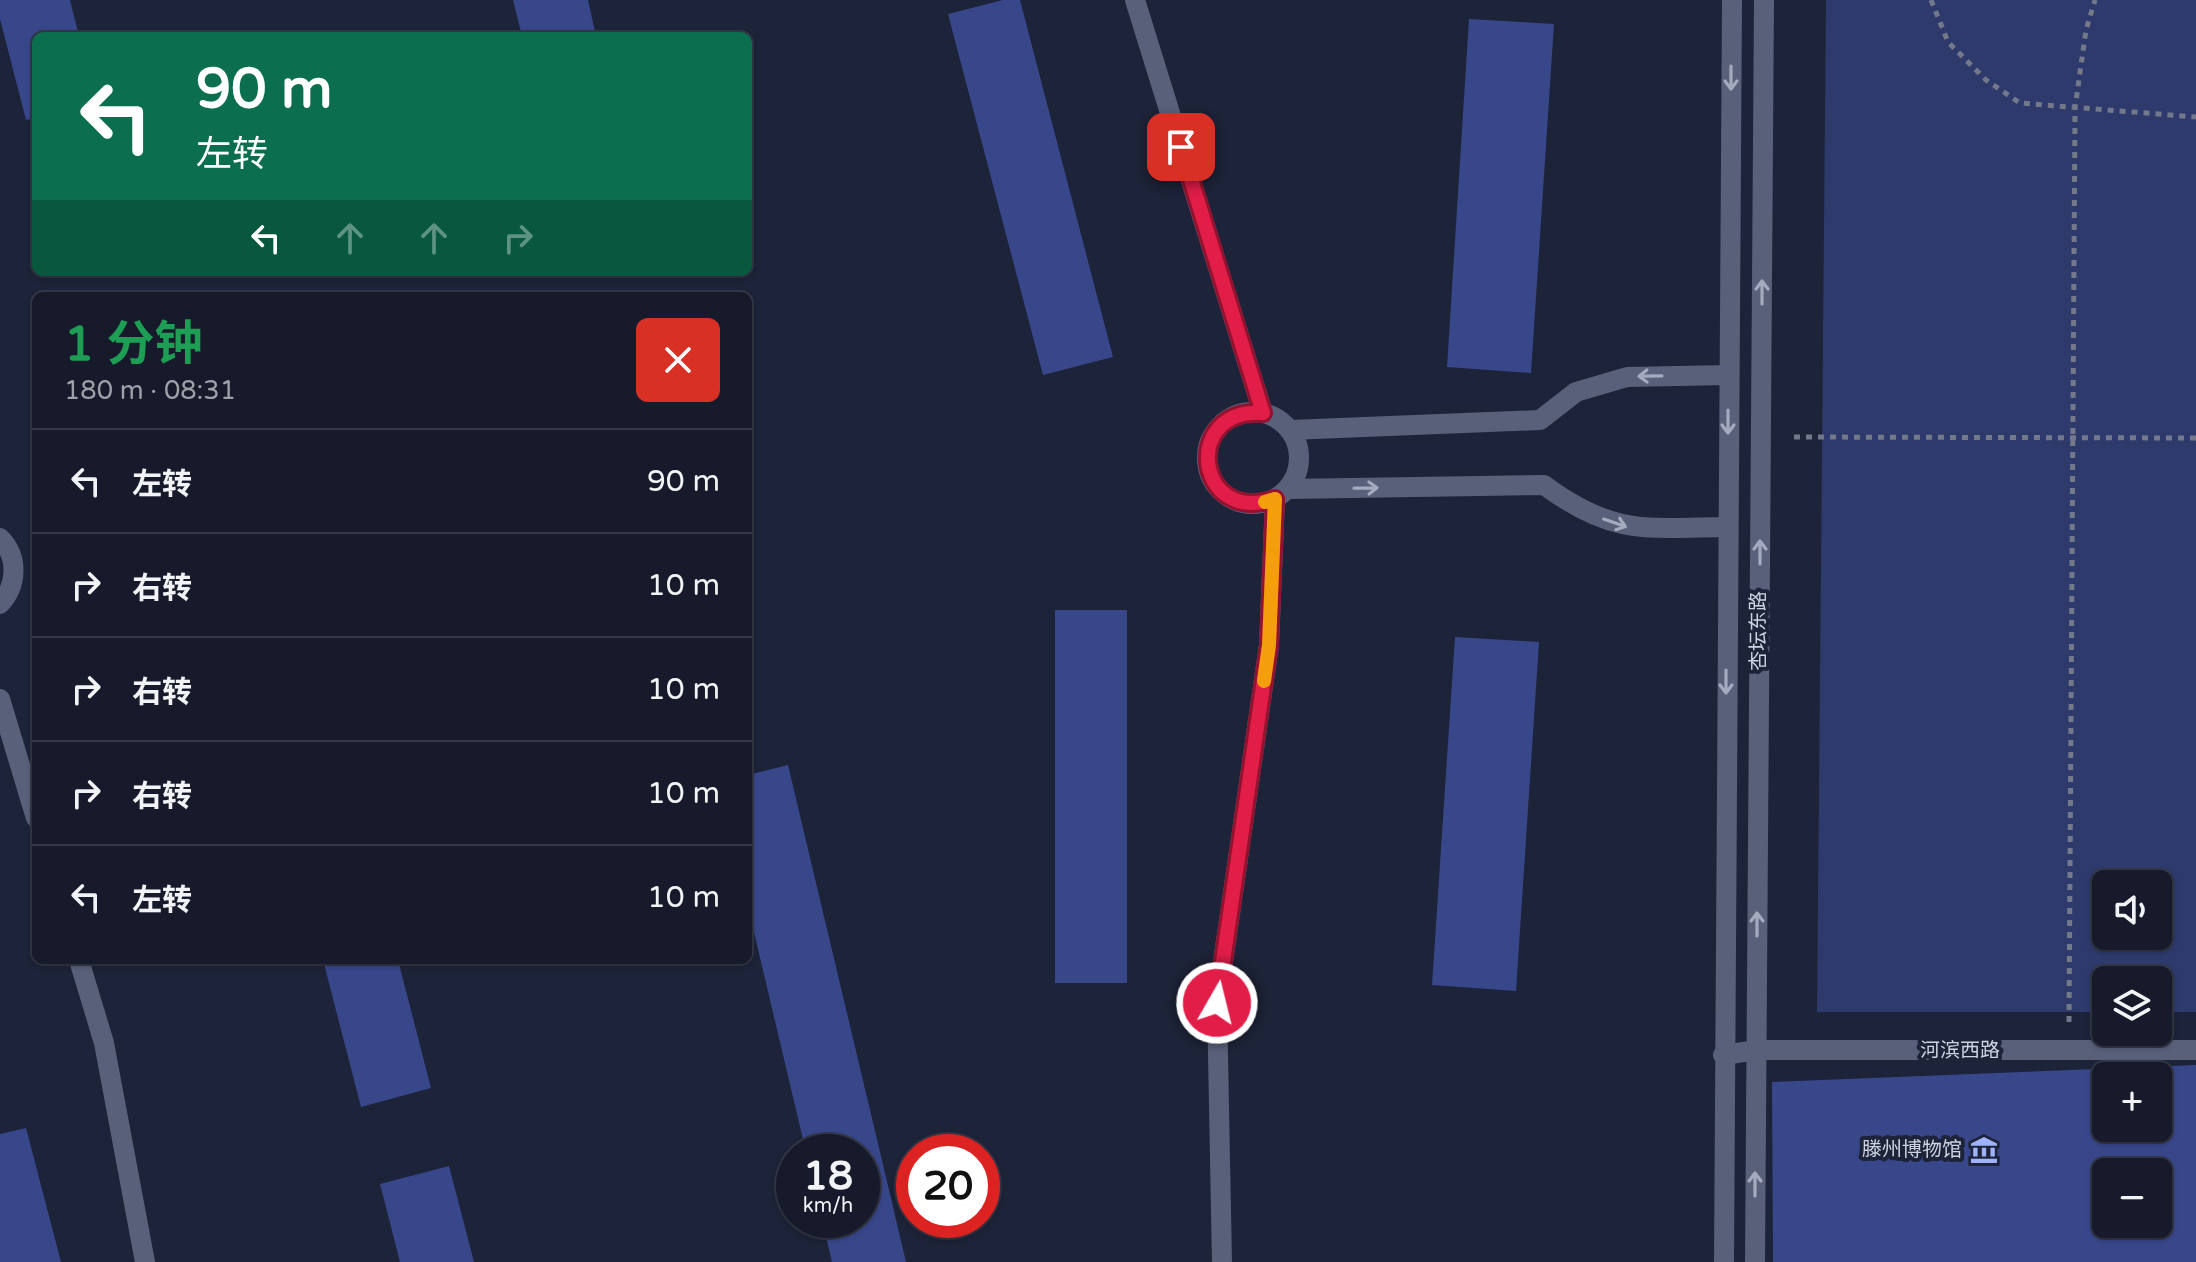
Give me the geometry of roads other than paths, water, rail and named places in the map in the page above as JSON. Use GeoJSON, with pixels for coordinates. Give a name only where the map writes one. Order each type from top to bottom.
{"type":"FeatureCollection","features":[{"type":"Feature","properties":{"kind":"street"},"geometry":{"type":"LineString","coordinates":[[1135,0],[1263,413]]}},
{"type":"Feature","properties":{"kind":"street","name":"杏坛东路"},"geometry":{"type":"LineString","coordinates":[[1724,1262],[1732,0]]}},
{"type":"Feature","properties":{"kind":"street","name":"杏坛东路"},"geometry":{"type":"LineString","coordinates":[[1755,1262],[1764,0]]}},
{"type":"Feature","properties":{"kind":"street"},"geometry":{"type":"LineString","coordinates":[[1290,430],[1540,420],[1576,392],[1627,377],[1728,375]]}},
{"type":"Feature","properties":{"kind":"street"},"geometry":{"type":"LineString","coordinates":[[1222,1262],[1217,1003],[1269,645],[1281,494],[1299,460],[1290,430],[1279,419],[1263,413],[1248,412],[1222,424],[1212,435],[1207,464],[1220,490],[1231,499],[1260,504],[1281,494],[1544,485],[1578,511],[1630,528],[1728,527]]}},
{"type":"Feature","properties":{"kind":"street"},"geometry":{"type":"LineString","coordinates":[[0,538],[12,557],[14,573],[11,589],[0,604]]}},
{"type":"Feature","properties":{"kind":"street"},"geometry":{"type":"LineString","coordinates":[[0,699],[32,805]]}},
{"type":"Feature","properties":{"kind":"street"},"geometry":{"type":"LineString","coordinates":[[80,964],[104,1043],[145,1262]]}},
{"type":"Feature","properties":{"kind":"street","name":"河滨西路"},"geometry":{"type":"LineString","coordinates":[[1723,1055],[1757,1050],[2196,1050]]}},
{"type":"Feature","properties":{"kind":"place","name":"滕州博物馆"},"geometry":{"type":"Point","coordinates":[1984,1150]}}]}
